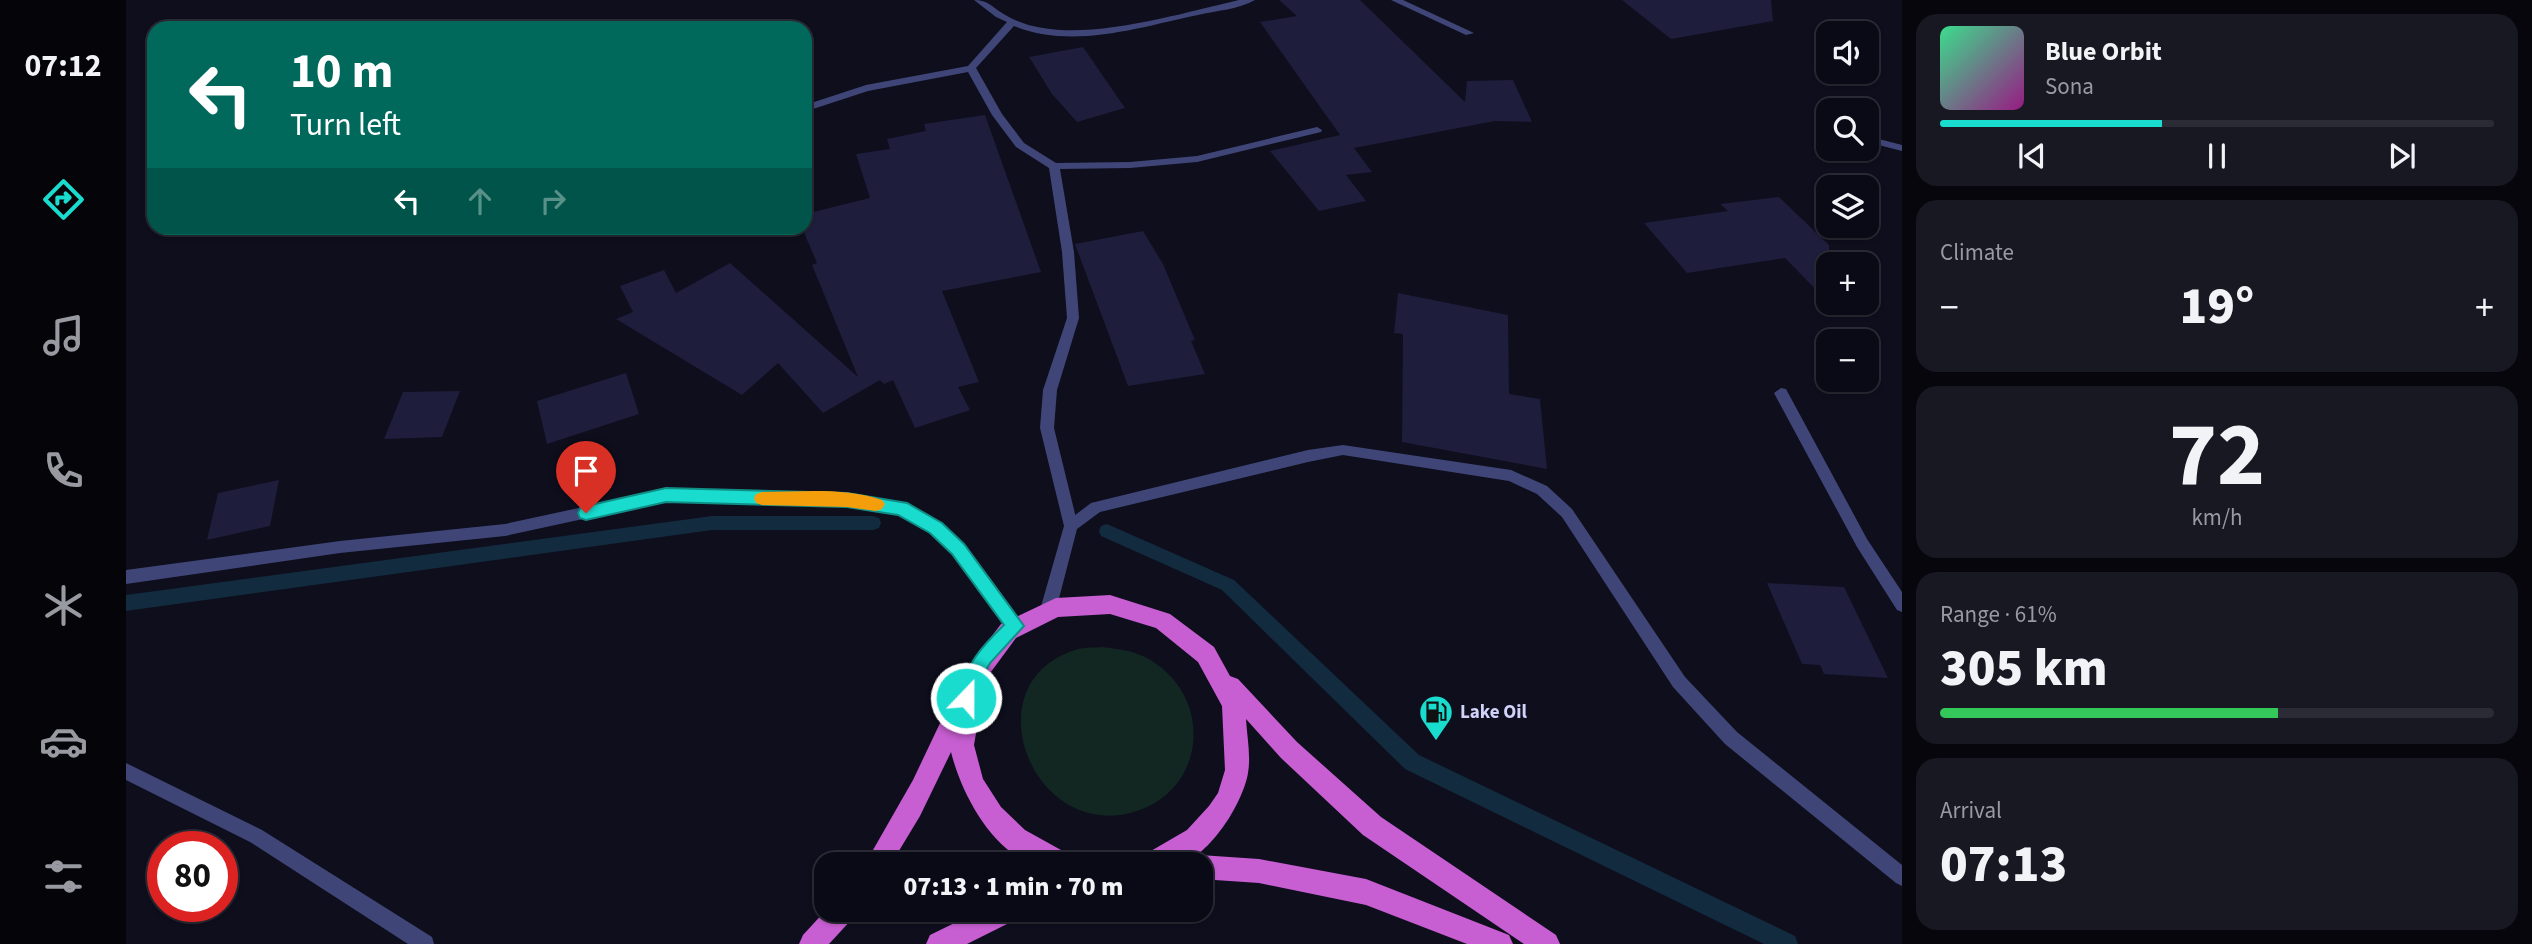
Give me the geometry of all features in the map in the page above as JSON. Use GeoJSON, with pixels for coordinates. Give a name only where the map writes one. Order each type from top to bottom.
{"type":"FeatureCollection","features":[{"type":"Feature","properties":{"kind":"highway"},"geometry":{"type":"LineString","coordinates":[[886,852],[898,835],[933,768],[971,680],[984,657],[1015,626],[1048,610],[1086,602],[1110,603],[1153,615],[1178,629],[1200,648],[1222,677],[1289,750],[1372,825],[1547,944]]}},
{"type":"Feature","properties":{"kind":"highway"},"geometry":{"type":"LineString","coordinates":[[1177,852],[1191,845],[1215,820],[1234,784],[1240,748],[1235,711],[1222,677]]}},
{"type":"Feature","properties":{"kind":"highway"},"geometry":{"type":"LineString","coordinates":[[971,680],[962,715],[962,751],[975,789],[1008,834],[1035,852]]}},
{"type":"Feature","properties":{"kind":"highway"},"geometry":{"type":"LineString","coordinates":[[1213,868],[1259,871],[1366,891],[1500,944]]}},
{"type":"Feature","properties":{"kind":"highway"},"geometry":{"type":"LineString","coordinates":[[812,944],[832,922]]}},
{"type":"Feature","properties":{"kind":"highway"},"geometry":{"type":"LineString","coordinates":[[939,944],[984,922]]}},
{"type":"Feature","properties":{"kind":"street"},"geometry":{"type":"LineString","coordinates":[[979,0],[1012,23],[1036,31],[1087,34],[1250,0]]}},
{"type":"Feature","properties":{"kind":"street"},"geometry":{"type":"LineString","coordinates":[[1396,0],[1469,33]]}},
{"type":"Feature","properties":{"kind":"street"},"geometry":{"type":"LineString","coordinates":[[812,107],[866,88],[971,68],[1012,23]]}},
{"type":"Feature","properties":{"kind":"street"},"geometry":{"type":"LineString","coordinates":[[971,68],[998,115],[1020,145],[1054,166],[1130,165],[1197,159],[1317,130]]}},
{"type":"Feature","properties":{"kind":"street"},"geometry":{"type":"LineString","coordinates":[[1879,142],[1902,148]]}},
{"type":"Feature","properties":{"kind":"street"},"geometry":{"type":"LineString","coordinates":[[1048,610],[1071,526],[1047,429],[1050,390],[1073,318],[1068,252],[1054,166]]}},
{"type":"Feature","properties":{"kind":"street"},"geometry":{"type":"LineString","coordinates":[[1781,393],[1862,543],[1902,605]]}},
{"type":"Feature","properties":{"kind":"street"},"geometry":{"type":"LineString","coordinates":[[1071,526],[1096,508],[1308,456],[1343,450],[1511,476],[1542,490],[1567,513],[1679,682],[1731,738],[1902,877]]}},
{"type":"Feature","properties":{"kind":"street"},"geometry":{"type":"LineString","coordinates":[[126,577],[340,547],[505,530],[666,495],[847,500],[901,508],[936,528],[958,549],[1015,626]]}},
{"type":"Feature","properties":{"kind":"street"},"geometry":{"type":"LineString","coordinates":[[126,772],[256,836],[425,944]]}},
{"type":"Feature","properties":{"kind":"green space"},"geometry":{"type":"Polygon","coordinates":[[[1102,647],[1134,653],[1152,661],[1173,679],[1186,700],[1193,723],[1193,747],[1186,769],[1172,789],[1152,805],[1126,814],[1092,814],[1062,801],[1040,779],[1026,751],[1021,721],[1027,692],[1044,667],[1075,650],[1102,647]]]}},
{"type":"Feature","properties":{"kind":"building"},"geometry":{"type":"Polygon","coordinates":[[[1279,0],[1360,0],[1465,102],[1467,81],[1513,80],[1532,122],[1495,121],[1354,148],[1372,172],[1346,175],[1366,201],[1319,211],[1270,151],[1340,135],[1260,22],[1297,16],[1279,0]]]}},
{"type":"Feature","properties":{"kind":"building"},"geometry":{"type":"Polygon","coordinates":[[[1622,0],[1771,0],[1773,21],[1671,39],[1622,0]]]}},
{"type":"Feature","properties":{"kind":"building"},"geometry":{"type":"Polygon","coordinates":[[[1083,47],[1125,108],[1077,122],[1052,94],[1029,57],[1083,47]]]}},
{"type":"Feature","properties":{"kind":"building"},"geometry":{"type":"Polygon","coordinates":[[[985,115],[1041,272],[942,291],[979,382],[958,387],[970,410],[915,428],[893,380],[884,384],[880,380],[823,413],[778,363],[742,395],[616,319],[633,312],[620,286],[664,270],[676,293],[730,263],[858,377],[812,265],[817,263],[805,235],[812,235],[812,212],[870,198],[856,154],[890,149],[887,139],[926,131],[924,124],[985,115]]]}},
{"type":"Feature","properties":{"kind":"building"},"geometry":{"type":"Polygon","coordinates":[[[1779,197],[1816,233],[1816,238],[1822,238],[1829,245],[1829,252],[1816,252],[1816,290],[1785,258],[1687,273],[1644,223],[1728,211],[1720,204],[1779,197]]]}},
{"type":"Feature","properties":{"kind":"building"},"geometry":{"type":"Polygon","coordinates":[[[1143,231],[1163,264],[1195,340],[1191,341],[1205,374],[1128,386],[1075,244],[1143,231]]]}},
{"type":"Feature","properties":{"kind":"building"},"geometry":{"type":"Polygon","coordinates":[[[1398,293],[1508,315],[1509,394],[1540,399],[1547,469],[1402,442],[1403,334],[1394,333],[1398,293]]]}},
{"type":"Feature","properties":{"kind":"building"},"geometry":{"type":"Polygon","coordinates":[[[626,373],[639,414],[547,444],[537,401],[626,373]]]}},
{"type":"Feature","properties":{"kind":"building"},"geometry":{"type":"Polygon","coordinates":[[[460,391],[442,437],[384,439],[403,392],[460,391]]]}},
{"type":"Feature","properties":{"kind":"building"},"geometry":{"type":"Polygon","coordinates":[[[279,480],[270,526],[207,540],[218,493],[279,480]]]}},
{"type":"Feature","properties":{"kind":"building"},"geometry":{"type":"Polygon","coordinates":[[[1767,583],[1844,587],[1888,678],[1824,674],[1820,665],[1802,664],[1767,583]]]}},
{"type":"Feature","properties":{"kind":"waterway"},"geometry":{"type":"LineString","coordinates":[[126,603],[712,523],[873,523]]}},
{"type":"Feature","properties":{"kind":"waterway"},"geometry":{"type":"LineString","coordinates":[[1107,531],[1228,585],[1412,762],[1787,944]]}},
{"type":"Feature","properties":{"kind":"slow traffic"},"geometry":{"type":"LineString","coordinates":[[762,498],[847,500],[876,504]]}},
{"type":"Feature","properties":{"kind":"place","name":"Lake Oil"},"geometry":{"type":"Point","coordinates":[1436,742]}},
{"type":"Feature","properties":{"kind":"route"},"geometry":{"type":"LineString","coordinates":[[586,513],[666,495],[847,500],[901,508],[936,528],[958,549],[1015,626],[984,657],[971,680],[966,698]]}}]}
